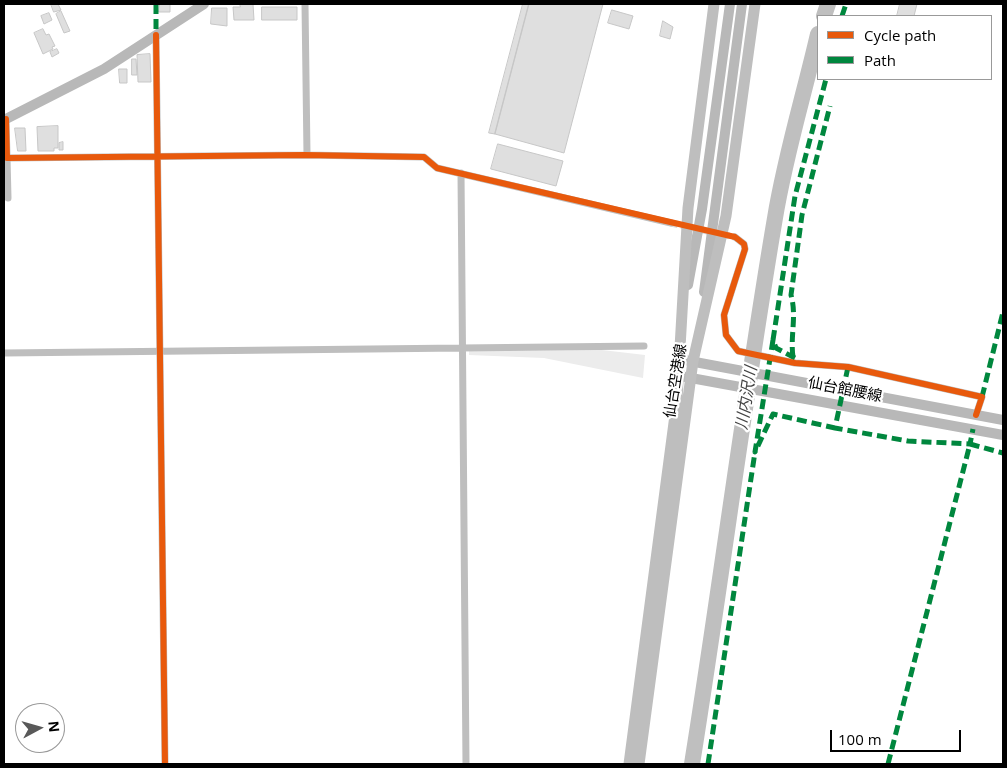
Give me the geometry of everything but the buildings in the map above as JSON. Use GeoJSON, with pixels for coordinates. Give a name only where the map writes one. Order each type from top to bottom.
{"type":"FeatureCollection","features":[{"type":"Feature","properties":{"kind":"main road"},"geometry":{"type":"LineString","coordinates":[[5,120],[104,69],[204,4]]}},
{"type":"Feature","properties":{"kind":"main road","name":"仙台空港線"},"geometry":{"type":"LineString","coordinates":[[639,764],[686,377],[679,359],[688,208],[714,4]]}},
{"type":"Feature","properties":{"kind":"main road"},"geometry":{"type":"LineString","coordinates":[[700,330],[727,66],[730,4]]}},
{"type":"Feature","properties":{"kind":"main road"},"geometry":{"type":"LineString","coordinates":[[680,327],[727,66],[742,4]]}},
{"type":"Feature","properties":{"kind":"main road","name":"仙台空港線"},"geometry":{"type":"LineString","coordinates":[[628,764],[686,377],[693,362],[726,216],[755,4]]}},
{"type":"Feature","properties":{"kind":"main road","name":"仙台館腰線"},"geometry":{"type":"LineString","coordinates":[[679,359],[1003,420]]}},
{"type":"Feature","properties":{"kind":"main road","name":"仙台館腰線"},"geometry":{"type":"LineString","coordinates":[[686,377],[1003,435]]}},
{"type":"Feature","properties":{"kind":"street"},"geometry":{"type":"LineString","coordinates":[[305,4],[307,155]]}},
{"type":"Feature","properties":{"kind":"street"},"geometry":{"type":"LineString","coordinates":[[156,35],[165,764]]}},
{"type":"Feature","properties":{"kind":"street"},"geometry":{"type":"LineString","coordinates":[[5,120],[8,198]]}},
{"type":"Feature","properties":{"kind":"street"},"geometry":{"type":"LineString","coordinates":[[7,158],[307,155],[424,157],[437,168],[671,224]]}},
{"type":"Feature","properties":{"kind":"street"},"geometry":{"type":"LineString","coordinates":[[460,174],[466,764]]}},
{"type":"Feature","properties":{"kind":"street"},"geometry":{"type":"LineString","coordinates":[[735,237],[744,244],[745,248],[724,315],[724,326],[730,344],[741,353],[795,363],[848,366],[982,397],[976,415]]}},
{"type":"Feature","properties":{"kind":"street"},"geometry":{"type":"LineString","coordinates":[[4,353],[644,346]]}},
{"type":"Feature","properties":{"kind":"shaded area"},"geometry":{"type":"Polygon","coordinates":[[[602,350],[645,355],[643,378],[544,358],[469,355],[469,351],[602,350]]]}},
{"type":"Feature","properties":{"kind":"waterway","name":"川内沢川"},"geometry":{"type":"LineString","coordinates":[[824,15],[828,4]]}},
{"type":"Feature","properties":{"kind":"waterway","name":"川内沢川"},"geometry":{"type":"LineString","coordinates":[[692,764],[775,218],[789,149],[817,38]]}},
{"type":"Feature","properties":{"kind":"tunnel"},"geometry":{"type":"LineString","coordinates":[[671,223],[735,237]]}},
{"type":"Feature","properties":{"kind":"marked path"},"geometry":{"type":"LineString","coordinates":[[156,4],[156,35]]}},
{"type":"Feature","properties":{"kind":"marked path"},"geometry":{"type":"LineString","coordinates":[[842,15],[846,4]]}},
{"type":"Feature","properties":{"kind":"marked path"},"geometry":{"type":"LineString","coordinates":[[773,340],[795,196],[826,80]]}},
{"type":"Feature","properties":{"kind":"marked path"},"geometry":{"type":"LineString","coordinates":[[793,357],[793,303],[791,295],[802,215],[830,106]]}},
{"type":"Feature","properties":{"kind":"marked path"},"geometry":{"type":"LineString","coordinates":[[982,397],[1003,312]]}},
{"type":"Feature","properties":{"kind":"marked path"},"geometry":{"type":"LineString","coordinates":[[795,358],[776,348],[773,340],[755,452],[773,414],[835,428]]}},
{"type":"Feature","properties":{"kind":"marked path"},"geometry":{"type":"LineString","coordinates":[[848,367],[835,428],[908,441],[970,444],[973,429]]}},
{"type":"Feature","properties":{"kind":"marked path"},"geometry":{"type":"LineString","coordinates":[[888,764],[970,444],[1003,453]]}},
{"type":"Feature","properties":{"kind":"marked path"},"geometry":{"type":"LineString","coordinates":[[708,764],[755,452]]}},
{"type":"Feature","properties":{"kind":"cycle path"},"geometry":{"type":"LineString","coordinates":[[156,35],[165,764]]}},
{"type":"Feature","properties":{"kind":"cycle path"},"geometry":{"type":"LineString","coordinates":[[6,119],[7,158],[304,155],[424,157],[437,168],[735,237],[744,244],[745,249],[724,315],[726,335],[738,351],[795,363],[848,367],[982,397],[976,415]]}}]}
